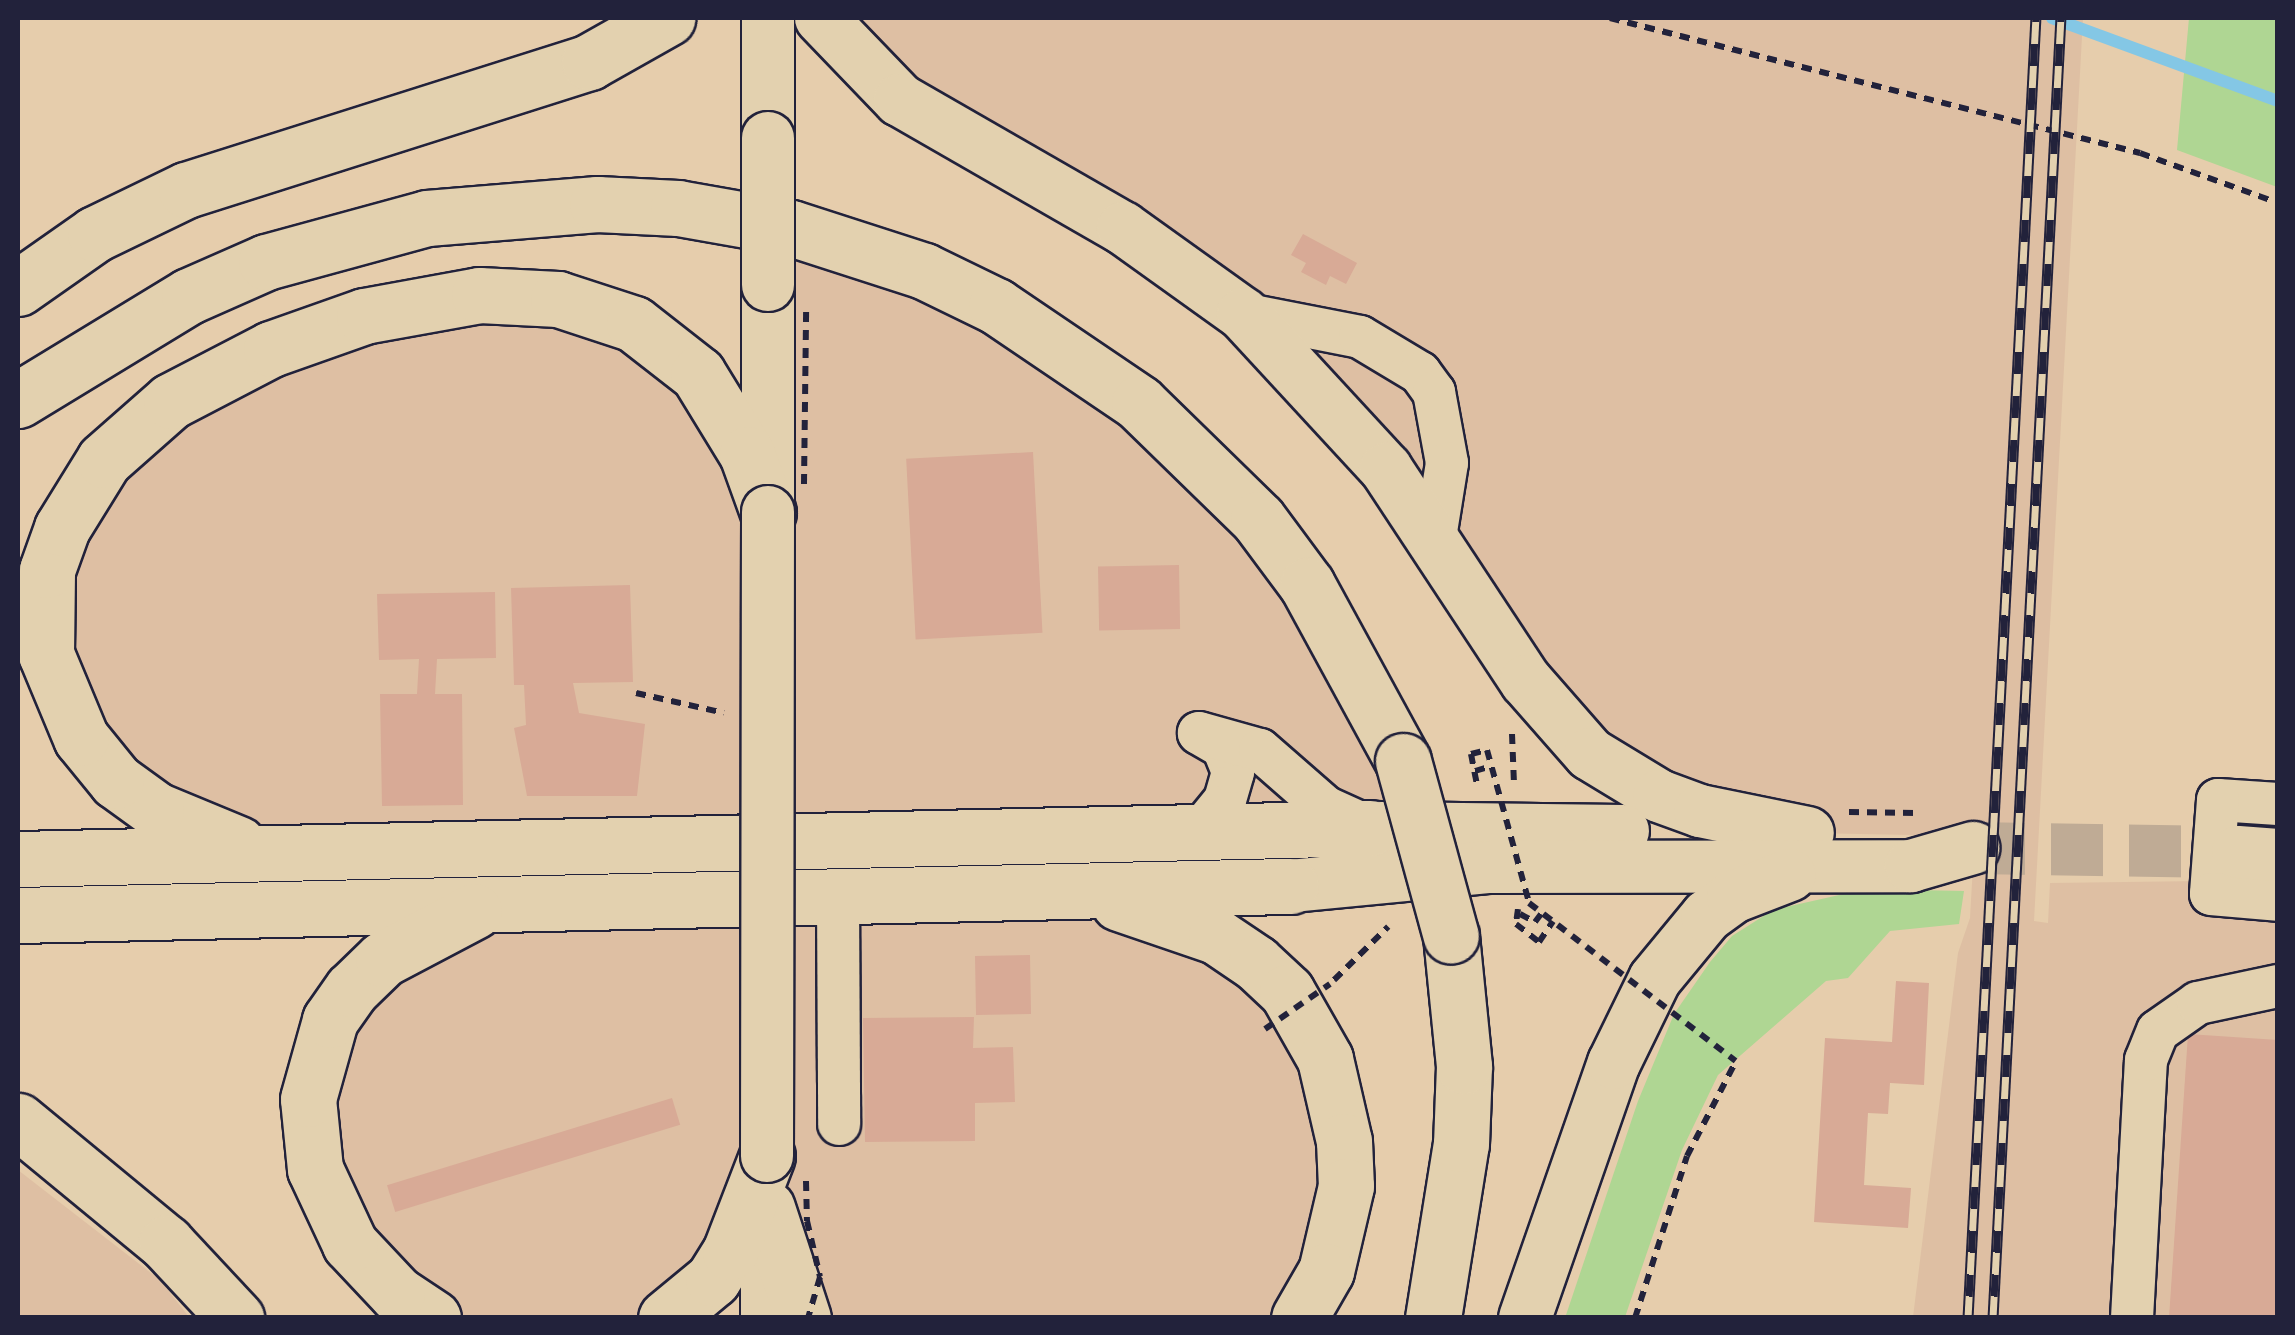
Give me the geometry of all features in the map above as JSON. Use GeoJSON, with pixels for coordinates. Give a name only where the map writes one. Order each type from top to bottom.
{"type":"FeatureCollection","features":[{"type":"Feature","properties":{"kind":"highway"},"geometry":{"type":"LineString","coordinates":[[18,288],[95,234],[186,190],[589,62],[667,18]]}},
{"type":"Feature","properties":{"kind":"highway"},"geometry":{"type":"LineString","coordinates":[[18,400],[189,296],[266,262],[427,218],[597,204],[678,208],[791,228],[924,271],[996,306],[1139,402],[1224,482],[1307,585],[1404,761],[1451,936],[1464,1066],[1462,1144],[1433,1318]]}},
{"type":"Feature","properties":{"kind":"highway"},"geometry":{"type":"LineString","coordinates":[[264,854],[156,810],[116,781],[65,709],[46,654],[43,614],[47,570],[80,492],[104,460],[171,401],[316,331],[410,305],[478,295],[539,296],[598,309],[666,344],[698,374],[747,454],[768,512]]}},
{"type":"Feature","properties":{"kind":"highway"},"geometry":{"type":"LineString","coordinates":[[18,859],[1371,828]]}},
{"type":"Feature","properties":{"kind":"highway"},"geometry":{"type":"LineString","coordinates":[[18,915],[1291,886]]}},
{"type":"Feature","properties":{"kind":"highway"},"geometry":{"type":"LineString","coordinates":[[1073,890],[1216,936],[1277,982],[1307,1022],[1336,1099],[1346,1186],[1326,1270],[1299,1318]]}},
{"type":"Feature","properties":{"kind":"highway"},"geometry":{"type":"LineString","coordinates":[[433,1318],[397,1294],[350,1244],[316,1169],[308,1099],[323,1039],[352,989],[383,959],[490,904]]}},
{"type":"Feature","properties":{"kind":"highway"},"geometry":{"type":"LineString","coordinates":[[18,1121],[166,1243],[236,1318]]}},
{"type":"Feature","properties":{"kind":"highway"},"geometry":{"type":"LineString","coordinates":[[666,1318],[713,1278],[767,1182]]}},
{"type":"Feature","properties":{"kind":"highway"},"geometry":{"type":"LineString","coordinates":[[767,1182],[802,1318]]}},
{"type":"Feature","properties":{"kind":"main road"},"geometry":{"type":"LineString","coordinates":[[767,1318],[768,18]]}},
{"type":"Feature","properties":{"kind":"main road"},"geometry":{"type":"LineString","coordinates":[[821,18],[900,100],[1123,228],[1242,314],[1333,404],[1435,538],[1526,681],[1590,754],[1659,796],[1826,837]]}},
{"type":"Feature","properties":{"kind":"main road"},"geometry":{"type":"LineString","coordinates":[[1371,828],[1826,837]]}},
{"type":"Feature","properties":{"kind":"main road"},"geometry":{"type":"LineString","coordinates":[[1291,886],[1826,837]]}},
{"type":"Feature","properties":{"kind":"main road"},"geometry":{"type":"LineString","coordinates":[[1525,1318],[1614,1063],[1664,964],[1706,916],[1826,837]]}},
{"type":"Feature","properties":{"kind":"street"},"geometry":{"type":"LineString","coordinates":[[1242,314],[1360,337],[1420,374],[1434,392],[1447,464],[1435,538]]}},
{"type":"Feature","properties":{"kind":"street"},"geometry":{"type":"LineString","coordinates":[[1199,832],[1224,800],[1233,772],[1223,747],[1199,732],[1260,750],[1325,807],[1371,828]]}},
{"type":"Feature","properties":{"kind":"street"},"geometry":{"type":"LineString","coordinates":[[2278,804],[2218,800],[2212,894],[2278,900]]}},
{"type":"Feature","properties":{"kind":"street"},"geometry":{"type":"LineString","coordinates":[[838,896],[839,1124]]}},
{"type":"Feature","properties":{"kind":"street"},"geometry":{"type":"LineString","coordinates":[[2132,1318],[2146,1060],[2158,1031],[2198,1002],[2278,986]]}},
{"type":"Feature","properties":{"kind":"path"},"geometry":{"type":"LineString","coordinates":[[1610,18],[2140,154],[2278,202]]}},
{"type":"Feature","properties":{"kind":"path"},"geometry":{"type":"LineString","coordinates":[[1477,788],[1516,784],[1510,722]]}},
{"type":"Feature","properties":{"kind":"path"},"geometry":{"type":"LineString","coordinates":[[1491,766],[1474,771],[1471,754],[1487,750],[1529,903],[1736,1061],[1687,1156],[1635,1318]]}},
{"type":"Feature","properties":{"kind":"path"},"geometry":{"type":"LineString","coordinates":[[1826,837],[1920,813]]}},
{"type":"Feature","properties":{"kind":"path"},"geometry":{"type":"LineString","coordinates":[[1542,913],[1535,922],[1520,914],[1516,924],[1539,942],[1553,921]]}},
{"type":"Feature","properties":{"kind":"path"},"geometry":{"type":"LineString","coordinates":[[1265,1030],[1330,984],[1377,938]]}},
{"type":"Feature","properties":{"kind":"shaded area"},"geometry":{"type":"Polygon","coordinates":[[[821,18],[2083,18],[2034,921],[2048,923],[2050,883],[2277,880],[2277,1317],[1913,1317],[1958,953],[1970,918],[1974,848],[1913,835],[1808,833],[1623,776],[1333,404],[821,18]]]}},
{"type":"Feature","properties":{"kind":"shaded area"},"geometry":{"type":"Polygon","coordinates":[[[769,228],[924,271],[1258,519],[1442,890],[1078,891],[1216,936],[1337,1099],[1299,1317],[803,1317],[767,1209],[666,1317],[433,1318],[331,1210],[330,1020],[490,904],[545,847],[200,832],[58,694],[80,492],[316,331],[598,309],[747,454],[769,228]]]}},
{"type":"Feature","properties":{"kind":"shaded area"},"geometry":{"type":"Polygon","coordinates":[[[18,1170],[160,1280],[189,1317],[18,1317],[18,1170]]]}},
{"type":"Feature","properties":{"kind":"green space"},"geometry":{"type":"Polygon","coordinates":[[[2189,18],[2277,18],[2277,187],[2177,150],[2189,18]]]}},
{"type":"Feature","properties":{"kind":"green space"},"geometry":{"type":"Polygon","coordinates":[[[1866,889],[1964,891],[1959,924],[1890,931],[1848,978],[1826,981],[1718,1075],[1682,1150],[1625,1317],[1565,1318],[1638,1101],[1674,1014],[1710,962],[1732,936],[1773,910],[1866,889]]]}},
{"type":"Feature","properties":{"kind":"building"},"geometry":{"type":"Polygon","coordinates":[[[1303,234],[1357,263],[1346,284],[1330,276],[1326,285],[1301,272],[1306,263],[1291,255],[1303,234]]]}},
{"type":"Feature","properties":{"kind":"building"},"geometry":{"type":"Polygon","coordinates":[[[1033,452],[1042,633],[916,639],[906,459],[1033,452]]]}},
{"type":"Feature","properties":{"kind":"building"},"geometry":{"type":"Polygon","coordinates":[[[1179,565],[1180,629],[1099,630],[1098,566],[1179,565]]]}},
{"type":"Feature","properties":{"kind":"building"},"geometry":{"type":"Polygon","coordinates":[[[630,585],[633,682],[573,683],[579,713],[645,724],[637,796],[527,796],[514,728],[526,725],[524,685],[514,685],[511,588],[630,585]]]}},
{"type":"Feature","properties":{"kind":"building"},"geometry":{"type":"Polygon","coordinates":[[[495,592],[496,658],[437,659],[435,694],[462,694],[463,805],[382,806],[380,694],[417,694],[419,659],[379,660],[377,594],[495,592]]]}},
{"type":"Feature","properties":{"kind":"building"},"geometry":{"type":"Polygon","coordinates":[[[1030,955],[1031,1014],[976,1015],[975,956],[1030,955]]]}},
{"type":"Feature","properties":{"kind":"building"},"geometry":{"type":"Polygon","coordinates":[[[1896,981],[1929,983],[1924,1085],[1890,1083],[1888,1114],[1868,1113],[1864,1185],[1911,1188],[1908,1228],[1814,1222],[1825,1038],[1892,1042],[1896,981]]]}},
{"type":"Feature","properties":{"kind":"building"},"geometry":{"type":"Polygon","coordinates":[[[974,1017],[973,1048],[1013,1047],[1015,1102],[975,1103],[975,1141],[865,1142],[863,1018],[974,1017]]]}},
{"type":"Feature","properties":{"kind":"building"},"geometry":{"type":"Polygon","coordinates":[[[2188,1034],[2278,1040],[2278,1318],[2169,1318],[2188,1034]]]}},
{"type":"Feature","properties":{"kind":"building"},"geometry":{"type":"Polygon","coordinates":[[[672,1098],[680,1125],[395,1212],[387,1185],[672,1098]]]}},
{"type":"Feature","properties":{"kind":"waterway"},"geometry":{"type":"LineString","coordinates":[[2052,18],[2278,101]]}},
{"type":"Feature","properties":{"kind":"tunnel"},"geometry":{"type":"LineString","coordinates":[[1973,848],[2238,852]]}},
{"type":"Feature","properties":{"kind":"railway"},"geometry":{"type":"LineString","coordinates":[[1968,1318],[2036,18]]}},
{"type":"Feature","properties":{"kind":"railway"},"geometry":{"type":"LineString","coordinates":[[1993,1318],[2061,18]]}}]}
